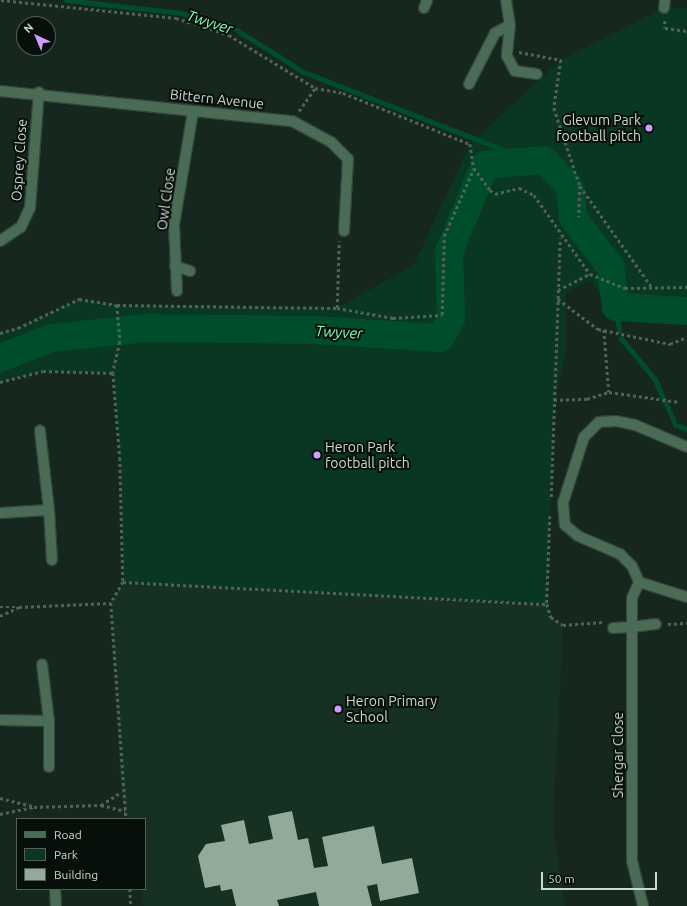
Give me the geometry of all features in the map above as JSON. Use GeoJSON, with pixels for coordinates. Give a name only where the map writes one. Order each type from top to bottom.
{"type":"FeatureCollection","features":[{"type":"Feature","properties":{"kind":"street"},"geometry":{"type":"LineString","coordinates":[[506,0],[510,25],[507,41],[507,56],[515,72],[537,74]]}},
{"type":"Feature","properties":{"kind":"street"},"geometry":{"type":"LineString","coordinates":[[469,84],[495,33],[510,25]]}},
{"type":"Feature","properties":{"kind":"street","name":"Bittern Avenue"},"geometry":{"type":"LineString","coordinates":[[0,91],[38,92],[193,112],[292,121],[331,142],[348,159],[344,231]]}},
{"type":"Feature","properties":{"kind":"street","name":"Osprey Close"},"geometry":{"type":"LineString","coordinates":[[0,241],[21,227],[30,208],[38,92]]}},
{"type":"Feature","properties":{"kind":"street","name":"Owl Close"},"geometry":{"type":"LineString","coordinates":[[177,291],[174,226],[193,112]]}},
{"type":"Feature","properties":{"kind":"street"},"geometry":{"type":"LineString","coordinates":[[175,266],[190,270]]}},
{"type":"Feature","properties":{"kind":"street"},"geometry":{"type":"LineString","coordinates":[[687,447],[616,420],[599,422],[584,437],[563,503],[566,525],[578,536],[620,554],[632,566],[639,582],[687,597]]}},
{"type":"Feature","properties":{"kind":"street"},"geometry":{"type":"LineString","coordinates":[[40,431],[49,510],[52,560]]}},
{"type":"Feature","properties":{"kind":"street"},"geometry":{"type":"LineString","coordinates":[[0,512],[49,510]]}},
{"type":"Feature","properties":{"kind":"street","name":"Shergar Close"},"geometry":{"type":"LineString","coordinates":[[639,582],[632,598],[632,861],[643,906]]}},
{"type":"Feature","properties":{"kind":"street"},"geometry":{"type":"LineString","coordinates":[[611,624],[632,627],[656,624]]}},
{"type":"Feature","properties":{"kind":"street"},"geometry":{"type":"LineString","coordinates":[[42,664],[49,721],[49,767]]}},
{"type":"Feature","properties":{"kind":"street"},"geometry":{"type":"LineString","coordinates":[[0,720],[49,721]]}},
{"type":"Feature","properties":{"kind":"street"},"geometry":{"type":"LineString","coordinates":[[55,890],[56,906]]}},
{"type":"Feature","properties":{"kind":"path"},"geometry":{"type":"LineString","coordinates":[[1,0],[176,18],[229,35],[315,88],[343,93],[470,144],[474,168],[490,190],[495,194],[519,188],[534,195],[560,237],[590,274],[625,288],[687,287]]}},
{"type":"Feature","properties":{"kind":"path"},"geometry":{"type":"LineString","coordinates":[[665,28],[687,31]]}},
{"type":"Feature","properties":{"kind":"path"},"geometry":{"type":"LineString","coordinates":[[507,41],[521,54],[562,60],[554,108],[580,186],[651,287]]}},
{"type":"Feature","properties":{"kind":"path"},"geometry":{"type":"LineString","coordinates":[[292,121],[315,88]]}},
{"type":"Feature","properties":{"kind":"path"},"geometry":{"type":"LineString","coordinates":[[0,332],[18,328],[79,299],[117,305],[337,308],[393,318],[442,314],[444,236],[474,168]]}},
{"type":"Feature","properties":{"kind":"path"},"geometry":{"type":"LineString","coordinates":[[579,217],[580,186]]}},
{"type":"Feature","properties":{"kind":"path"},"geometry":{"type":"LineString","coordinates":[[337,308],[340,238],[344,231]]}},
{"type":"Feature","properties":{"kind":"path"},"geometry":{"type":"LineString","coordinates":[[551,502],[560,237]]}},
{"type":"Feature","properties":{"kind":"path"},"geometry":{"type":"LineString","coordinates":[[558,290],[590,274]]}},
{"type":"Feature","properties":{"kind":"path"},"geometry":{"type":"LineString","coordinates":[[558,299],[604,330],[670,344],[687,337]]}},
{"type":"Feature","properties":{"kind":"path"},"geometry":{"type":"LineString","coordinates":[[117,305],[120,342],[113,373],[120,458],[123,582],[111,603],[122,792],[126,818]]}},
{"type":"Feature","properties":{"kind":"path"},"geometry":{"type":"LineString","coordinates":[[604,330],[609,392]]}},
{"type":"Feature","properties":{"kind":"path"},"geometry":{"type":"LineString","coordinates":[[0,382],[43,371],[113,373]]}},
{"type":"Feature","properties":{"kind":"path"},"geometry":{"type":"LineString","coordinates":[[554,400],[587,399],[609,392],[653,397],[677,402]]}},
{"type":"Feature","properties":{"kind":"path"},"geometry":{"type":"LineString","coordinates":[[550,509],[547,604],[551,617],[563,625],[611,624]]}},
{"type":"Feature","properties":{"kind":"path"},"geometry":{"type":"LineString","coordinates":[[123,582],[547,604]]}},
{"type":"Feature","properties":{"kind":"path"},"geometry":{"type":"LineString","coordinates":[[0,607],[111,603]]}},
{"type":"Feature","properties":{"kind":"path"},"geometry":{"type":"LineString","coordinates":[[0,616],[19,607]]}},
{"type":"Feature","properties":{"kind":"path"},"geometry":{"type":"LineString","coordinates":[[656,624],[687,624]]}},
{"type":"Feature","properties":{"kind":"path"},"geometry":{"type":"LineString","coordinates":[[101,805],[122,792]]}},
{"type":"Feature","properties":{"kind":"path"},"geometry":{"type":"LineString","coordinates":[[0,798],[34,807]]}},
{"type":"Feature","properties":{"kind":"path"},"geometry":{"type":"LineString","coordinates":[[0,814],[34,807],[101,805],[125,811]]}},
{"type":"Feature","properties":{"kind":"path"},"geometry":{"type":"LineString","coordinates":[[130,890],[131,906]]}},
{"type":"Feature","properties":{"kind":"shaded area","name":"Heron Primary School"},"geometry":{"type":"Polygon","coordinates":[[[123,582],[547,604],[551,617],[563,625],[553,824],[565,906],[144,906],[141,890],[146,890],[146,818],[127,818],[121,792],[111,603],[123,582]]]}},
{"type":"Feature","properties":{"kind":"green space"},"geometry":{"type":"Polygon","coordinates":[[[664,8],[687,8],[687,311],[618,313],[591,281],[566,292],[566,353],[554,400],[547,604],[123,582],[120,458],[113,373],[43,371],[0,382],[0,333],[18,328],[79,299],[117,305],[337,308],[414,265],[470,144],[561,60],[664,8]]]}},
{"type":"Feature","properties":{"kind":"building"},"geometry":{"type":"Polygon","coordinates":[[[292,811],[298,840],[308,838],[314,868],[328,866],[322,837],[374,826],[382,864],[412,858],[419,893],[380,901],[377,884],[367,886],[372,906],[319,906],[316,892],[277,900],[279,906],[236,906],[232,889],[221,891],[220,885],[205,888],[198,856],[206,844],[225,841],[221,825],[244,820],[249,844],[273,839],[268,816],[292,811]]]}},
{"type":"Feature","properties":{"kind":"waterway","name":"Twyver"},"geometry":{"type":"LineString","coordinates":[[66,0],[181,13],[229,25],[304,72],[509,152],[544,160]]}},
{"type":"Feature","properties":{"kind":"waterway","name":"Twyver"},"geometry":{"type":"LineString","coordinates":[[0,358],[52,338],[145,328],[314,330],[440,338],[451,319],[449,252],[485,165],[544,160],[570,187],[573,218],[610,266],[616,307],[687,311]]}},
{"type":"Feature","properties":{"kind":"waterway"},"geometry":{"type":"LineString","coordinates":[[616,307],[620,331]]}},
{"type":"Feature","properties":{"kind":"waterway"},"geometry":{"type":"LineString","coordinates":[[621,338],[655,379],[676,425],[687,429]]}},
{"type":"Feature","properties":{"kind":"place","name":"Glevum Park football pitch"},"geometry":{"type":"Point","coordinates":[649,128]}},
{"type":"Feature","properties":{"kind":"place","name":"Heron Park football pitch"},"geometry":{"type":"Point","coordinates":[317,455]}},
{"type":"Feature","properties":{"kind":"place","name":"Heron Primary School"},"geometry":{"type":"Point","coordinates":[338,709]}}]}
